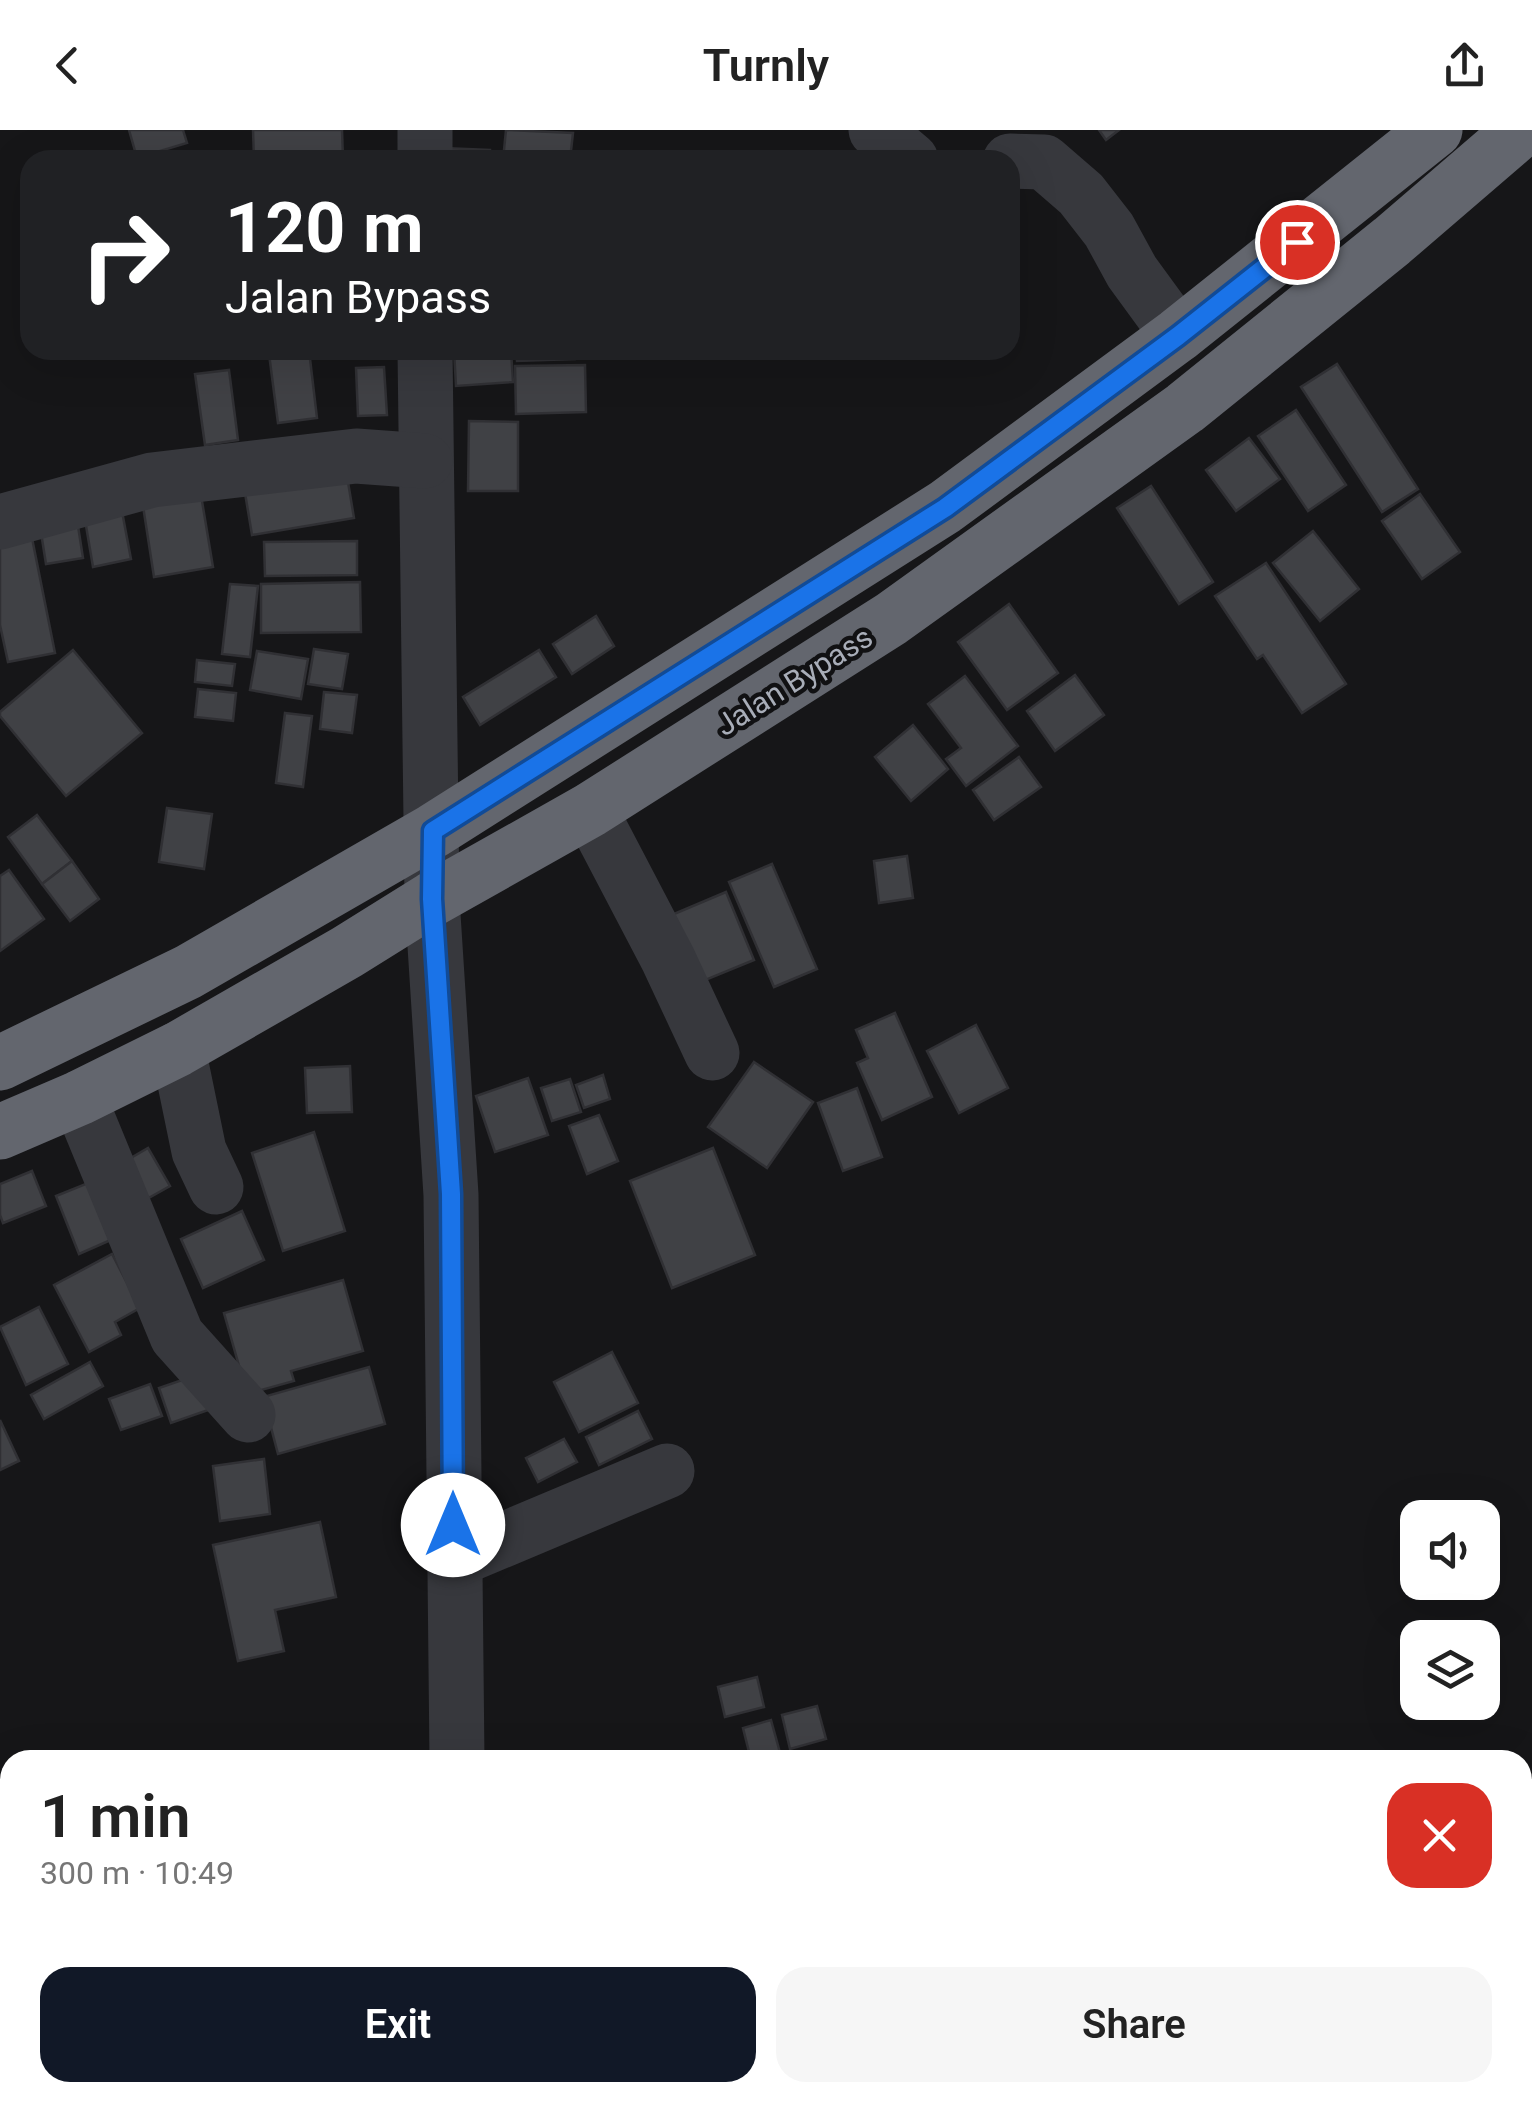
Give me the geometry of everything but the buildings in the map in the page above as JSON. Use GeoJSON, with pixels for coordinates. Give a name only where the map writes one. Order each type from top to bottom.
{"type":"FeatureCollection","features":[{"type":"Feature","properties":{"kind":"highway"},"geometry":{"type":"LineString","coordinates":[[0,1063],[188,972],[433,831],[945,508],[1178,336],[1435,130]]}},
{"type":"Feature","properties":{"kind":"highway","name":"Jalan Bypass"},"geometry":{"type":"LineString","coordinates":[[0,1132],[178,1048],[348,952],[432,899],[590,810],[891,619],[1109,464],[1520,146]]}},
{"type":"Feature","properties":{"kind":"street"},"geometry":{"type":"LineString","coordinates":[[876,130],[899,150]]}},
{"type":"Feature","properties":{"kind":"street"},"geometry":{"type":"LineString","coordinates":[[1020,161],[1044,162],[1081,194],[1178,336]]}},
{"type":"Feature","properties":{"kind":"street"},"geometry":{"type":"LineString","coordinates":[[425,360],[432,899],[451,1194],[457,1750]]}},
{"type":"Feature","properties":{"kind":"street"},"geometry":{"type":"LineString","coordinates":[[0,522],[152,480],[356,456],[426,461]]}},
{"type":"Feature","properties":{"kind":"street"},"geometry":{"type":"LineString","coordinates":[[590,810],[668,959],[712,1054]]}},
{"type":"Feature","properties":{"kind":"street"},"geometry":{"type":"LineString","coordinates":[[178,1048],[199,1152],[216,1188]]}},
{"type":"Feature","properties":{"kind":"street"},"geometry":{"type":"LineString","coordinates":[[78,1098],[177,1336],[248,1415]]}},
{"type":"Feature","properties":{"kind":"street"},"geometry":{"type":"LineString","coordinates":[[453,1561],[667,1471]]}},
{"type":"Feature","properties":{"kind":"route"},"geometry":{"type":"LineString","coordinates":[[453,1525],[451,1194],[432,899],[433,831],[945,508],[1178,336],[1297,242]]}}]}
